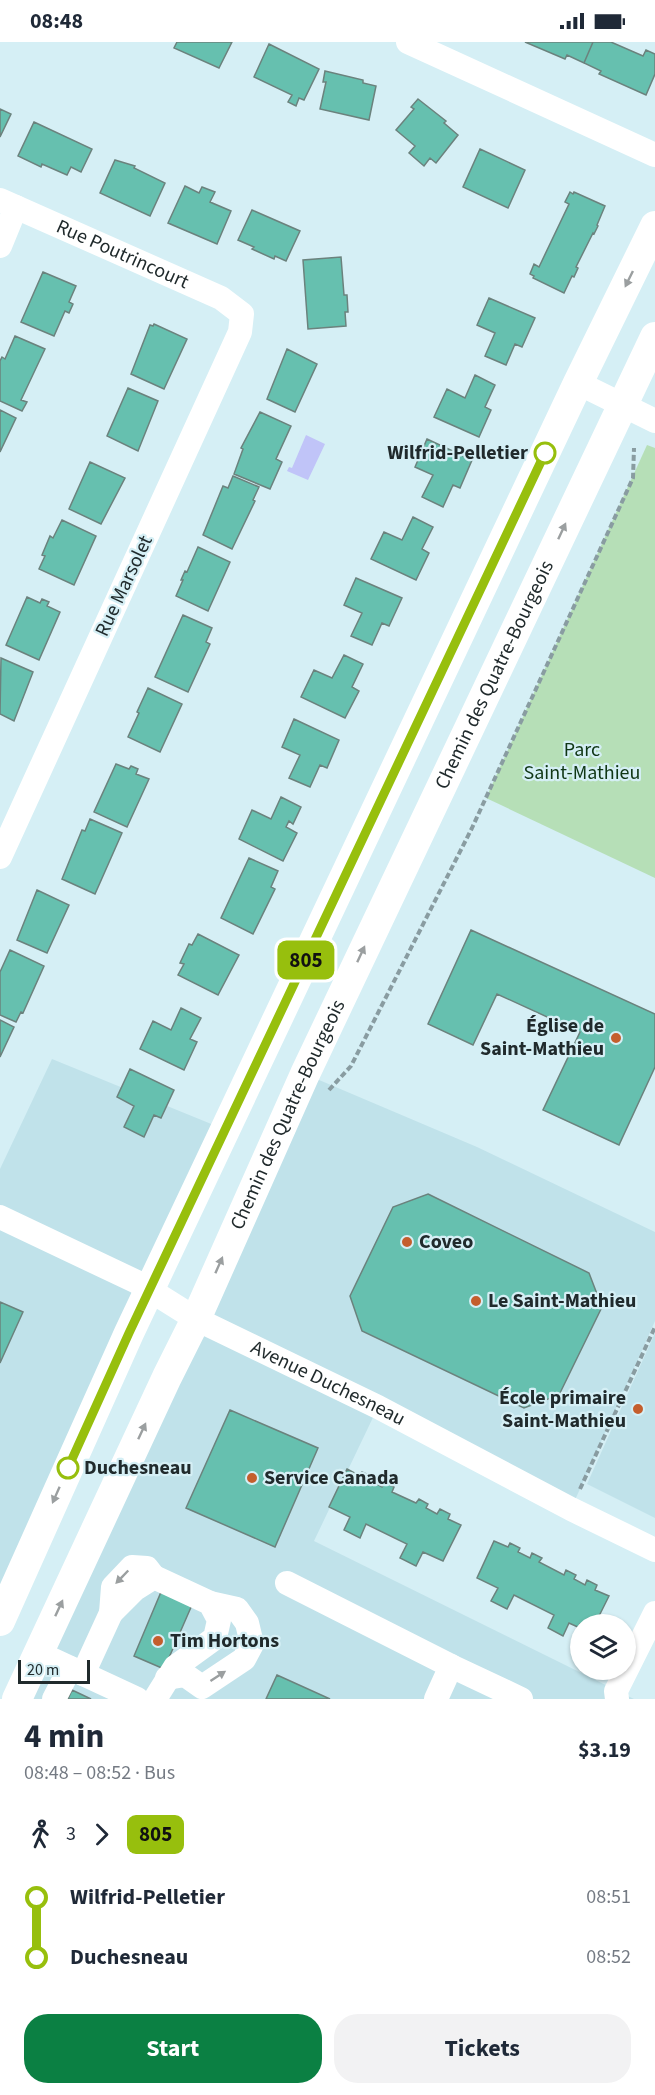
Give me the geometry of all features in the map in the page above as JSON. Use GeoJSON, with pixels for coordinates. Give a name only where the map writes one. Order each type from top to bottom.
{"type":"FeatureCollection","features":[{"type":"Feature","properties":{"kind":"main road"},"geometry":{"type":"LineString","coordinates":[[0,1621],[129,1333],[578,383],[655,226]]}},
{"type":"Feature","properties":{"kind":"main road","name":"Chemin des Quatre-Bourgeois"},"geometry":{"type":"LineString","coordinates":[[17,1699],[196,1319],[305,1074],[640,414],[655,337]]}},
{"type":"Feature","properties":{"kind":"street"},"geometry":{"type":"LineString","coordinates":[[408,42],[655,155]]}},
{"type":"Feature","properties":{"kind":"street"},"geometry":{"type":"LineString","coordinates":[[0,246],[8,204]]}},
{"type":"Feature","properties":{"kind":"street","name":"Rue Poutrincourt"},"geometry":{"type":"LineString","coordinates":[[8,204],[221,298],[242,314]]}},
{"type":"Feature","properties":{"kind":"street","name":"Rue Marsolet"},"geometry":{"type":"LineString","coordinates":[[0,858],[240,332],[242,314]]}},
{"type":"Feature","properties":{"kind":"street"},"geometry":{"type":"LineString","coordinates":[[578,383],[640,414]]}},
{"type":"Feature","properties":{"kind":"street","name":"Avenue Duchesneau"},"geometry":{"type":"LineString","coordinates":[[0,1217],[151,1289],[196,1319],[378,1407],[571,1509],[655,1550]]}},
{"type":"Feature","properties":{"kind":"street"},"geometry":{"type":"LineString","coordinates":[[54,1699],[87,1681],[111,1613],[135,1589],[154,1577],[210,1603],[237,1609],[247,1623],[252,1644],[244,1659],[201,1687],[185,1675],[167,1678]]}},
{"type":"Feature","properties":{"kind":"street"},"geometry":{"type":"LineString","coordinates":[[287,1583],[521,1699]]}},
{"type":"Feature","properties":{"kind":"street"},"geometry":{"type":"LineString","coordinates":[[155,1699],[175,1667],[215,1638],[219,1620],[210,1603]]}},
{"type":"Feature","properties":{"kind":"street"},"geometry":{"type":"LineString","coordinates":[[617,1699],[616,1690],[655,1613]]}},
{"type":"Feature","properties":{"kind":"street"},"geometry":{"type":"LineString","coordinates":[[38,1653],[87,1681],[137,1699]]}},
{"type":"Feature","properties":{"kind":"street"},"geometry":{"type":"LineString","coordinates":[[436,1699],[451,1666]]}},
{"type":"Feature","properties":{"kind":"path"},"geometry":{"type":"LineString","coordinates":[[328,1091],[351,1066],[472,828],[633,478],[633,451],[640,414]]}},
{"type":"Feature","properties":{"kind":"path"},"geometry":{"type":"LineString","coordinates":[[571,1509],[655,1327]]}},
{"type":"Feature","properties":{"kind":"shaded area"},"geometry":{"type":"Polygon","coordinates":[[[52,1059],[226,1130],[0,1621],[0,1169],[52,1059]]]}},
{"type":"Feature","properties":{"kind":"shaded area"},"geometry":{"type":"Polygon","coordinates":[[[305,1074],[477,1147],[655,1232],[655,1321],[571,1509],[378,1407],[314,1541],[570,1667],[570,1680],[596,1680],[634,1699],[17,1699],[305,1074]]]}},
{"type":"Feature","properties":{"kind":"shaded area","name":"École primaire Saint-Mathieu"},"geometry":{"type":"Polygon","coordinates":[[[655,1333],[655,1518],[587,1484],[655,1333]]]}},
{"type":"Feature","properties":{"kind":"green space","name":"Parc Saint-Mathieu"},"geometry":{"type":"Polygon","coordinates":[[[647,445],[655,448],[655,878],[486,798],[647,445]]]}},
{"type":"Feature","properties":{"kind":"water"},"geometry":{"type":"Polygon","coordinates":[[[306,435],[325,444],[308,480],[287,471],[289,467],[292,468],[306,435]]]}},
{"type":"Feature","properties":{"kind":"building"},"geometry":{"type":"Polygon","coordinates":[[[177,42],[232,42],[219,68],[174,48],[177,42]]]}},
{"type":"Feature","properties":{"kind":"building"},"geometry":{"type":"Polygon","coordinates":[[[525,42],[593,42],[584,63],[567,55],[565,59],[525,42]]]}},
{"type":"Feature","properties":{"kind":"building"},"geometry":{"type":"Polygon","coordinates":[[[593,42],[611,42],[643,56],[646,50],[655,54],[655,74],[646,95],[599,74],[601,71],[584,63],[593,42]]]}},
{"type":"Feature","properties":{"kind":"building"},"geometry":{"type":"Polygon","coordinates":[[[269,44],[319,69],[304,100],[299,98],[296,106],[288,102],[292,95],[254,77],[269,44]]]}},
{"type":"Feature","properties":{"kind":"building"},"geometry":{"type":"Polygon","coordinates":[[[325,71],[363,80],[363,83],[376,86],[369,120],[320,109],[326,82],[323,82],[325,71]]]}},
{"type":"Feature","properties":{"kind":"building"},"geometry":{"type":"Polygon","coordinates":[[[418,99],[446,121],[444,123],[458,135],[436,163],[430,158],[424,166],[409,153],[415,146],[396,130],[414,109],[411,107],[418,99]]]}},
{"type":"Feature","properties":{"kind":"building"},"geometry":{"type":"Polygon","coordinates":[[[0,109],[11,114],[0,137],[0,109]]]}},
{"type":"Feature","properties":{"kind":"building"},"geometry":{"type":"Polygon","coordinates":[[[34,122],[92,149],[81,172],[71,167],[67,175],[42,164],[41,167],[18,156],[34,122]]]}},
{"type":"Feature","properties":{"kind":"building"},"geometry":{"type":"Polygon","coordinates":[[[480,149],[525,170],[508,208],[463,187],[480,149]]]}},
{"type":"Feature","properties":{"kind":"building"},"geometry":{"type":"Polygon","coordinates":[[[115,160],[135,166],[134,168],[165,183],[150,216],[100,193],[115,160]]]}},
{"type":"Feature","properties":{"kind":"building"},"geometry":{"type":"Polygon","coordinates":[[[185,186],[199,193],[202,187],[215,192],[210,202],[231,211],[217,244],[168,223],[185,186]]]}},
{"type":"Feature","properties":{"kind":"building"},"geometry":{"type":"Polygon","coordinates":[[[570,192],[605,206],[598,226],[576,267],[578,268],[574,277],[572,276],[564,293],[533,278],[534,276],[530,274],[534,264],[539,267],[569,204],[565,202],[570,192]]]}},
{"type":"Feature","properties":{"kind":"building"},"geometry":{"type":"Polygon","coordinates":[[[252,210],[300,231],[286,261],[275,256],[274,259],[238,240],[252,210]]]}},
{"type":"Feature","properties":{"kind":"building"},"geometry":{"type":"Polygon","coordinates":[[[341,257],[344,295],[347,295],[346,326],[308,329],[303,260],[341,257]]]}},
{"type":"Feature","properties":{"kind":"building"},"geometry":{"type":"Polygon","coordinates":[[[43,272],[76,286],[69,302],[73,304],[69,313],[65,311],[54,336],[21,322],[43,272]]]}},
{"type":"Feature","properties":{"kind":"building"},"geometry":{"type":"Polygon","coordinates":[[[489,298],[535,318],[522,347],[515,344],[506,365],[485,356],[495,333],[477,325],[489,298]]]}},
{"type":"Feature","properties":{"kind":"building"},"geometry":{"type":"Polygon","coordinates":[[[154,324],[187,339],[164,389],[131,374],[150,325],[154,324]]]}},
{"type":"Feature","properties":{"kind":"building"},"geometry":{"type":"Polygon","coordinates":[[[15,336],[45,349],[21,400],[27,402],[22,411],[0,401],[0,361],[2,357],[5,359],[15,336]]]}},
{"type":"Feature","properties":{"kind":"building"},"geometry":{"type":"Polygon","coordinates":[[[287,349],[317,364],[295,412],[267,399],[287,349]]]}},
{"type":"Feature","properties":{"kind":"building"},"geometry":{"type":"Polygon","coordinates":[[[475,375],[495,385],[485,407],[491,410],[479,437],[434,417],[447,389],[465,398],[475,375]]]}},
{"type":"Feature","properties":{"kind":"building"},"geometry":{"type":"Polygon","coordinates":[[[128,388],[158,401],[138,451],[107,436],[128,388]]]}},
{"type":"Feature","properties":{"kind":"building"},"geometry":{"type":"Polygon","coordinates":[[[0,410],[16,418],[0,452],[0,410]]]}},
{"type":"Feature","properties":{"kind":"building"},"geometry":{"type":"Polygon","coordinates":[[[260,412],[291,426],[276,459],[282,462],[270,489],[234,474],[243,449],[241,448],[260,412]]]}},
{"type":"Feature","properties":{"kind":"building"},"geometry":{"type":"Polygon","coordinates":[[[427,439],[472,460],[460,488],[453,485],[443,507],[422,497],[433,475],[415,467],[427,439]]]}},
{"type":"Feature","properties":{"kind":"building"},"geometry":{"type":"Polygon","coordinates":[[[90,462],[125,478],[101,524],[69,509],[90,462]]]}},
{"type":"Feature","properties":{"kind":"building"},"geometry":{"type":"Polygon","coordinates":[[[233,476],[259,487],[253,500],[255,501],[232,549],[203,535],[223,486],[228,488],[233,476]]]}},
{"type":"Feature","properties":{"kind":"building"},"geometry":{"type":"Polygon","coordinates":[[[413,517],[433,527],[422,549],[429,553],[416,580],[371,559],[384,532],[402,540],[413,517]]]}},
{"type":"Feature","properties":{"kind":"building"},"geometry":{"type":"Polygon","coordinates":[[[62,520],[96,536],[74,585],[39,569],[50,536],[53,538],[62,520]]]}},
{"type":"Feature","properties":{"kind":"building"},"geometry":{"type":"Polygon","coordinates":[[[198,547],[230,562],[208,611],[176,596],[185,571],[187,572],[198,547]]]}},
{"type":"Feature","properties":{"kind":"building"},"geometry":{"type":"Polygon","coordinates":[[[356,578],[402,598],[389,626],[382,623],[372,645],[351,636],[362,613],[344,605],[356,578]]]}},
{"type":"Feature","properties":{"kind":"building"},"geometry":{"type":"Polygon","coordinates":[[[27,597],[40,603],[42,599],[49,602],[47,606],[60,612],[39,660],[6,645],[27,597]]]}},
{"type":"Feature","properties":{"kind":"building"},"geometry":{"type":"Polygon","coordinates":[[[183,615],[212,628],[206,642],[210,644],[188,692],[155,677],[183,615]]]}},
{"type":"Feature","properties":{"kind":"building"},"geometry":{"type":"Polygon","coordinates":[[[344,655],[363,664],[352,687],[359,691],[345,718],[301,697],[314,670],[332,678],[344,655]]]}},
{"type":"Feature","properties":{"kind":"building"},"geometry":{"type":"Polygon","coordinates":[[[1,658],[33,672],[14,721],[0,714],[1,658]]]}},
{"type":"Feature","properties":{"kind":"building"},"geometry":{"type":"Polygon","coordinates":[[[148,688],[182,704],[160,752],[128,737],[148,688]]]}},
{"type":"Feature","properties":{"kind":"building"},"geometry":{"type":"Polygon","coordinates":[[[294,719],[339,740],[327,768],[320,765],[310,787],[289,778],[300,755],[282,747],[294,719]]]}},
{"type":"Feature","properties":{"kind":"building"},"geometry":{"type":"Polygon","coordinates":[[[116,764],[129,769],[131,766],[138,769],[136,774],[149,779],[127,827],[94,812],[116,764]]]}},
{"type":"Feature","properties":{"kind":"building"},"geometry":{"type":"Polygon","coordinates":[[[281,797],[301,807],[293,824],[289,821],[286,827],[297,833],[283,861],[239,839],[252,810],[271,819],[281,797]]]}},
{"type":"Feature","properties":{"kind":"building"},"geometry":{"type":"Polygon","coordinates":[[[90,819],[122,833],[95,894],[62,879],[82,830],[85,831],[90,819]]]}},
{"type":"Feature","properties":{"kind":"building"},"geometry":{"type":"Polygon","coordinates":[[[249,858],[278,871],[271,887],[275,889],[253,934],[221,918],[249,858]]]}},
{"type":"Feature","properties":{"kind":"building"},"geometry":{"type":"Polygon","coordinates":[[[37,890],[69,905],[47,953],[17,940],[37,890]]]}},
{"type":"Feature","properties":{"kind":"building","name":"Église de Saint-Mathieu"},"geometry":{"type":"Polygon","coordinates":[[[471,930],[655,1014],[655,1067],[619,1145],[543,1110],[580,1032],[497,994],[473,1045],[428,1024],[471,930]]]}},
{"type":"Feature","properties":{"kind":"building"},"geometry":{"type":"Polygon","coordinates":[[[198,934],[239,955],[218,995],[178,975],[184,964],[180,963],[189,944],[192,945],[198,934]]]}},
{"type":"Feature","properties":{"kind":"building"},"geometry":{"type":"Polygon","coordinates":[[[10,950],[44,966],[23,1013],[21,1012],[16,1022],[0,1015],[0,972],[10,950]]]}},
{"type":"Feature","properties":{"kind":"building"},"geometry":{"type":"Polygon","coordinates":[[[181,1008],[201,1018],[190,1039],[197,1042],[184,1070],[140,1049],[153,1021],[171,1030],[181,1008]]]}},
{"type":"Feature","properties":{"kind":"building"},"geometry":{"type":"Polygon","coordinates":[[[0,1020],[14,1027],[0,1057],[0,1020]]]}},
{"type":"Feature","properties":{"kind":"building"},"geometry":{"type":"Polygon","coordinates":[[[130,1069],[174,1090],[161,1118],[154,1115],[144,1137],[124,1127],[134,1106],[117,1097],[130,1069]]]}},
{"type":"Feature","properties":{"kind":"building","name":"Le Saint-Mathieu"},"geometry":{"type":"Polygon","coordinates":[[[428,1194],[589,1273],[602,1307],[559,1395],[524,1408],[362,1331],[350,1296],[393,1207],[428,1194]]]}},
{"type":"Feature","properties":{"kind":"building"},"geometry":{"type":"Polygon","coordinates":[[[0,1302],[23,1312],[0,1363],[0,1302]]]}},
{"type":"Feature","properties":{"kind":"building","name":"Service Canada"},"geometry":{"type":"Polygon","coordinates":[[[230,1410],[318,1448],[275,1547],[186,1508],[230,1410]]]}},
{"type":"Feature","properties":{"kind":"building"},"geometry":{"type":"Polygon","coordinates":[[[347,1469],[360,1476],[362,1472],[373,1477],[371,1481],[382,1487],[384,1482],[394,1487],[392,1492],[416,1503],[419,1499],[428,1504],[426,1508],[437,1514],[440,1509],[450,1514],[448,1519],[461,1525],[443,1561],[423,1552],[416,1566],[400,1558],[407,1544],[366,1524],[360,1538],[344,1530],[350,1517],[329,1507],[347,1469]]]}},
{"type":"Feature","properties":{"kind":"building"},"geometry":{"type":"Polygon","coordinates":[[[494,1541],[508,1547],[510,1543],[520,1548],[518,1552],[530,1558],[532,1553],[542,1558],[539,1562],[564,1575],[566,1570],[576,1575],[574,1579],[585,1585],[587,1580],[597,1585],[595,1590],[609,1596],[600,1614],[570,1614],[570,1623],[563,1636],[548,1628],[554,1615],[514,1595],[507,1609],[491,1601],[498,1588],[477,1578],[494,1541]]]}},
{"type":"Feature","properties":{"kind":"building"},"geometry":{"type":"Polygon","coordinates":[[[161,1592],[192,1605],[164,1669],[134,1656],[161,1592]]]}},
{"type":"Feature","properties":{"kind":"building"},"geometry":{"type":"Polygon","coordinates":[[[277,1675],[330,1699],[266,1699],[277,1675]]]}},
{"type":"Feature","properties":{"kind":"building"},"geometry":{"type":"Polygon","coordinates":[[[72,1690],[91,1699],[68,1699],[72,1690]]]}},
{"type":"Feature","properties":{"kind":"bus line","name":"805"},"geometry":{"type":"LineString","coordinates":[[68,1468],[129,1333],[545,453]]}},
{"type":"Feature","properties":{"kind":"place","name":"Wilfrid-Pelletier"},"geometry":{"type":"Point","coordinates":[545,453]}},
{"type":"Feature","properties":{"kind":"place","name":"Église de Saint-Mathieu"},"geometry":{"type":"Point","coordinates":[616,1038]}},
{"type":"Feature","properties":{"kind":"place","name":"Coveo"},"geometry":{"type":"Point","coordinates":[407,1242]}},
{"type":"Feature","properties":{"kind":"place","name":"Le Saint-Mathieu"},"geometry":{"type":"Point","coordinates":[476,1301]}},
{"type":"Feature","properties":{"kind":"place","name":"École primaire Saint-Mathieu"},"geometry":{"type":"Point","coordinates":[638,1409]}},
{"type":"Feature","properties":{"kind":"place","name":"Duchesneau"},"geometry":{"type":"Point","coordinates":[68,1468]}},
{"type":"Feature","properties":{"kind":"place","name":"Service Canada"},"geometry":{"type":"Point","coordinates":[252,1478]}},
{"type":"Feature","properties":{"kind":"place","name":"Tim Hortons"},"geometry":{"type":"Point","coordinates":[158,1641]}}]}
